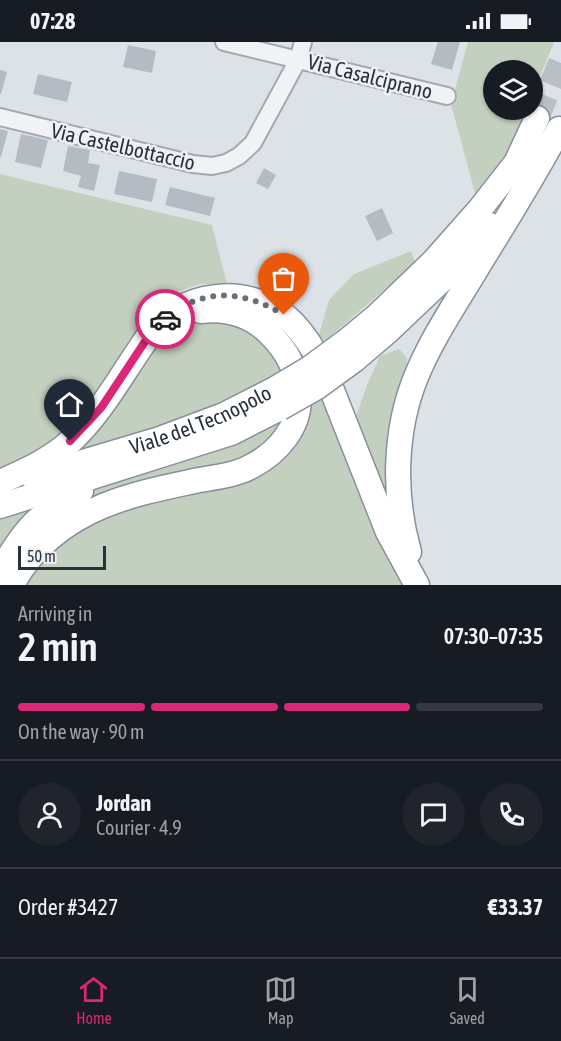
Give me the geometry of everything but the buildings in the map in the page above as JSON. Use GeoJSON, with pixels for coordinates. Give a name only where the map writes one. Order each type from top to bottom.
{"type":"FeatureCollection","features":[{"type":"Feature","properties":{"kind":"highway","name":"Viale del Tecnopolo"},"geometry":{"type":"LineString","coordinates":[[351,350],[378,315],[434,261],[480,209],[516,163],[536,120]]}},
{"type":"Feature","properties":{"kind":"highway"},"geometry":{"type":"LineString","coordinates":[[418,585],[398,503],[399,462],[404,421],[416,379],[451,310],[536,172],[559,129]]}},
{"type":"Feature","properties":{"kind":"highway","name":"Viale del Tecnopolo"},"geometry":{"type":"LineString","coordinates":[[125,468],[231,433],[276,399],[310,368],[388,331],[446,276],[536,172]]}},
{"type":"Feature","properties":{"kind":"highway"},"geometry":{"type":"LineString","coordinates":[[0,482],[38,465],[70,441],[101,408],[154,328],[172,312],[201,299],[216,296],[235,296],[255,300],[275,310],[293,323],[310,343],[322,365],[388,532],[418,585]]}},
{"type":"Feature","properties":{"kind":"highway"},"geometry":{"type":"LineString","coordinates":[[12,585],[36,552],[54,535],[77,519],[143,492],[236,473],[252,466],[283,442],[292,430],[299,406],[297,375],[283,349],[264,328],[250,318],[235,313],[203,310],[178,317],[154,328]]}},
{"type":"Feature","properties":{"kind":"highway","name":"Viale del Tecnopolo"},"geometry":{"type":"LineString","coordinates":[[0,486],[159,439],[276,399]]}},
{"type":"Feature","properties":{"kind":"highway"},"geometry":{"type":"LineString","coordinates":[[0,507],[125,468]]}},
{"type":"Feature","properties":{"kind":"highway"},"geometry":{"type":"LineString","coordinates":[[0,572],[24,533],[44,513],[125,468]]}},
{"type":"Feature","properties":{"kind":"street","name":"Via Casalciprano"},"geometry":{"type":"LineString","coordinates":[[224,42],[447,96]]}},
{"type":"Feature","properties":{"kind":"street","name":"Via Castelbottaccio"},"geometry":{"type":"LineString","coordinates":[[0,117],[194,164],[212,166],[226,163],[239,156],[253,143],[298,60],[303,42]]}},
{"type":"Feature","properties":{"kind":"green space"},"geometry":{"type":"Polygon","coordinates":[[[468,42],[554,42],[543,69],[543,60],[483,60],[483,120],[522,120],[511,146],[476,197],[451,104],[468,42]]]}},
{"type":"Feature","properties":{"kind":"green space"},"geometry":{"type":"Polygon","coordinates":[[[0,174],[212,225],[227,284],[201,284],[173,293],[150,314],[85,412],[65,432],[13,466],[0,470],[0,174]]]}},
{"type":"Feature","properties":{"kind":"green space"},"geometry":{"type":"Polygon","coordinates":[[[411,251],[415,263],[326,340],[318,338],[329,300],[354,274],[411,251]]]}},
{"type":"Feature","properties":{"kind":"green space"},"geometry":{"type":"Polygon","coordinates":[[[210,319],[254,328],[288,369],[230,400],[65,457],[159,343],[182,327],[197,320],[210,319]]]}},
{"type":"Feature","properties":{"kind":"green space"},"geometry":{"type":"Polygon","coordinates":[[[399,349],[407,358],[396,538],[353,425],[380,356],[399,349]]]}},
{"type":"Feature","properties":{"kind":"green space"},"geometry":{"type":"Polygon","coordinates":[[[326,391],[405,585],[23,585],[35,566],[91,518],[232,480],[307,403],[326,391]]]}},
{"type":"Feature","properties":{"kind":"green space"},"geometry":{"type":"Polygon","coordinates":[[[288,415],[277,436],[237,462],[137,485],[0,585],[19,551],[83,494],[288,415]]]}},
{"type":"Feature","properties":{"kind":"green space"},"geometry":{"type":"Polygon","coordinates":[[[42,502],[0,555],[0,516],[42,502]]]}},
{"type":"Feature","properties":{"kind":"tunnel"},"geometry":{"type":"LineString","coordinates":[[543,104],[561,61]]}},
{"type":"Feature","properties":{"kind":"way so far"},"geometry":{"type":"LineString","coordinates":[[165,319],[172,312],[188,304],[201,299],[226,295],[255,300],[284,315]]}},
{"type":"Feature","properties":{"kind":"route"},"geometry":{"type":"LineString","coordinates":[[70,441],[101,408],[154,328],[165,319]]}}]}
